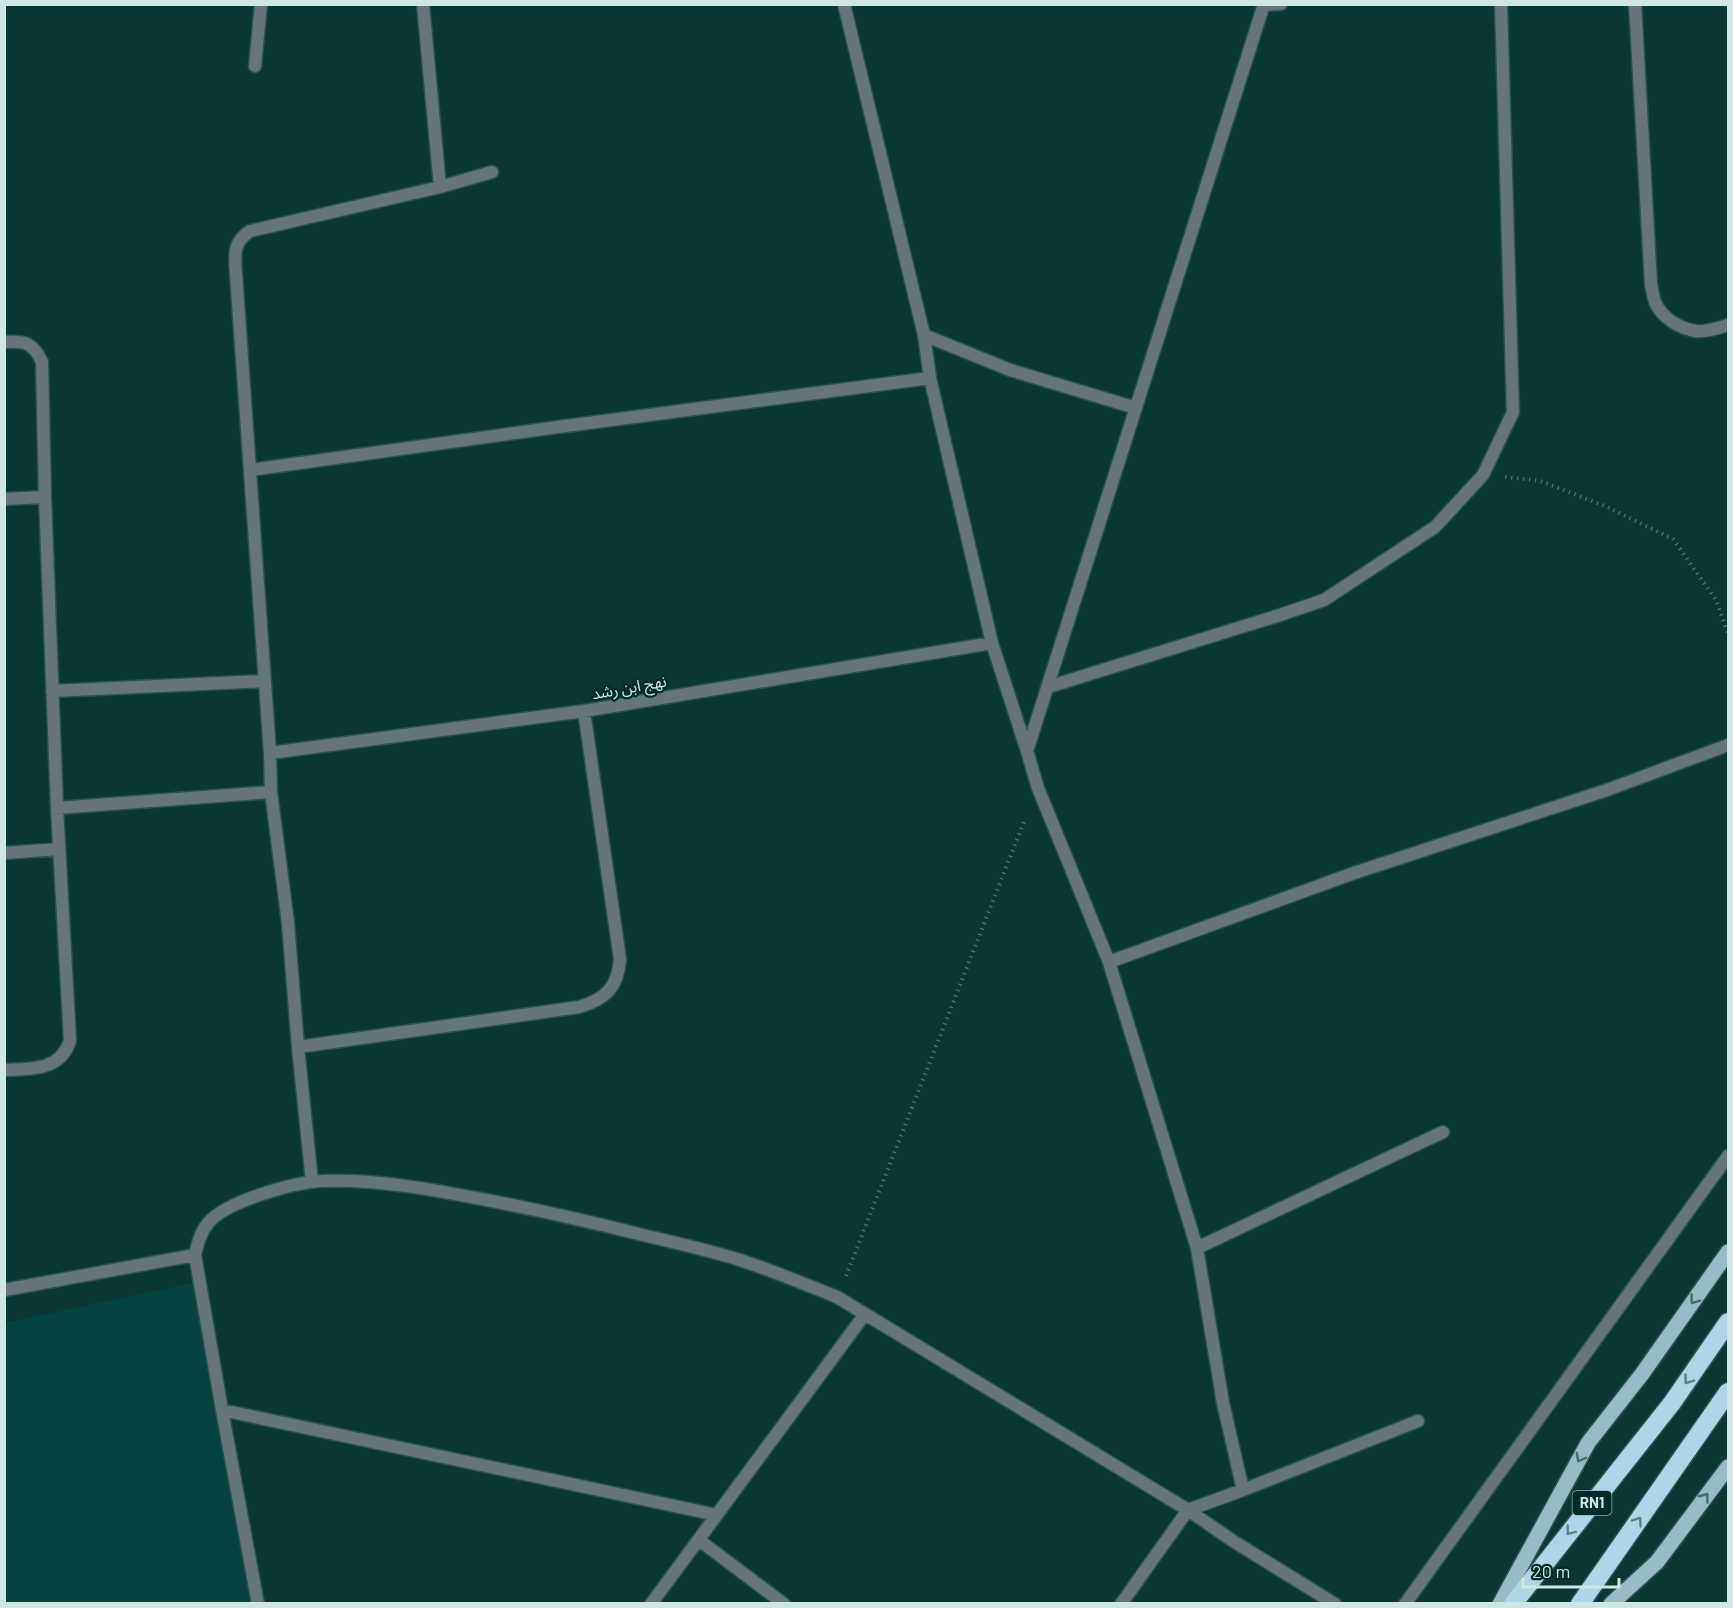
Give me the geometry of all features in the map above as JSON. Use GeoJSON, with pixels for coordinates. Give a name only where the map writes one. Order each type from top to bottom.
{"type":"FeatureCollection","features":[{"type":"Feature","properties":{"kind":"highway","name":"RN1"},"geometry":{"type":"LineString","coordinates":[[1513,1604],[1672,1403],[1728,1322]]}},
{"type":"Feature","properties":{"kind":"highway"},"geometry":{"type":"LineString","coordinates":[[1580,1604],[1728,1392]]}},
{"type":"Feature","properties":{"kind":"main road"},"geometry":{"type":"LineString","coordinates":[[1500,1604],[1588,1443],[1642,1374],[1728,1252]]}},
{"type":"Feature","properties":{"kind":"main road"},"geometry":{"type":"LineString","coordinates":[[1611,1604],[1657,1562],[1728,1467]]}},
{"type":"Feature","properties":{"kind":"street"},"geometry":{"type":"LineString","coordinates":[[255,66],[261,4]]}},
{"type":"Feature","properties":{"kind":"street"},"geometry":{"type":"LineString","coordinates":[[423,4],[441,187]]}},
{"type":"Feature","properties":{"kind":"street"},"geometry":{"type":"LineString","coordinates":[[844,4],[924,335],[930,378],[992,643],[1038,788],[1109,962],[1197,1248],[1223,1403],[1243,1490]]}},
{"type":"Feature","properties":{"kind":"street"},"geometry":{"type":"LineString","coordinates":[[1027,751],[1264,5],[1281,4]]}},
{"type":"Feature","properties":{"kind":"street"},"geometry":{"type":"LineString","coordinates":[[1048,687],[1324,600],[1435,527],[1484,475],[1513,411],[1501,4]]}},
{"type":"Feature","properties":{"kind":"street"},"geometry":{"type":"LineString","coordinates":[[1635,4],[1650,272],[1654,300],[1658,310],[1683,327],[1697,331],[1728,326]]}},
{"type":"Feature","properties":{"kind":"street"},"geometry":{"type":"LineString","coordinates":[[312,1182],[288,923],[271,792],[235,256],[237,244],[250,231],[441,187],[492,172]]}},
{"type":"Feature","properties":{"kind":"street"},"geometry":{"type":"LineString","coordinates":[[924,335],[1010,370],[1136,408]]}},
{"type":"Feature","properties":{"kind":"street"},"geometry":{"type":"LineString","coordinates":[[4,342],[22,341],[28,344],[38,353],[42,362],[52,691],[70,1041],[63,1057],[54,1062],[32,1069],[4,1070]]}},
{"type":"Feature","properties":{"kind":"street"},"geometry":{"type":"LineString","coordinates":[[250,470],[930,378]]}},
{"type":"Feature","properties":{"kind":"street"},"geometry":{"type":"LineString","coordinates":[[4,499],[45,497]]}},
{"type":"Feature","properties":{"kind":"street","name":"نهج ابن رشد"},"geometry":{"type":"LineString","coordinates":[[270,753],[584,711],[992,643]]}},
{"type":"Feature","properties":{"kind":"street"},"geometry":{"type":"LineString","coordinates":[[52,691],[264,681]]}},
{"type":"Feature","properties":{"kind":"street"},"geometry":{"type":"LineString","coordinates":[[298,1047],[579,1007],[596,1002],[613,985],[619,973],[620,959],[584,711]]}},
{"type":"Feature","properties":{"kind":"street"},"geometry":{"type":"LineString","coordinates":[[1109,962],[1354,873],[1607,790],[1728,745]]}},
{"type":"Feature","properties":{"kind":"street"},"geometry":{"type":"LineString","coordinates":[[57,808],[271,792]]}},
{"type":"Feature","properties":{"kind":"street"},"geometry":{"type":"LineString","coordinates":[[4,853],[59,849]]}},
{"type":"Feature","properties":{"kind":"street"},"geometry":{"type":"LineString","coordinates":[[1197,1248],[1443,1132]]}},
{"type":"Feature","properties":{"kind":"street"},"geometry":{"type":"LineString","coordinates":[[1405,1604],[1728,1156]]}},
{"type":"Feature","properties":{"kind":"street"},"geometry":{"type":"LineString","coordinates":[[258,1604],[195,1255],[202,1232],[210,1221],[233,1205],[270,1191],[321,1181],[398,1185],[436,1190],[553,1213],[739,1260],[784,1275],[837,1297],[1188,1510],[1335,1604]]}},
{"type":"Feature","properties":{"kind":"street"},"geometry":{"type":"LineString","coordinates":[[4,1290],[195,1255]]}},
{"type":"Feature","properties":{"kind":"street"},"geometry":{"type":"LineString","coordinates":[[651,1604],[865,1314]]}},
{"type":"Feature","properties":{"kind":"street"},"geometry":{"type":"LineString","coordinates":[[222,1410],[717,1515]]}},
{"type":"Feature","properties":{"kind":"street"},"geometry":{"type":"LineString","coordinates":[[1121,1604],[1188,1510],[1418,1421]]}},
{"type":"Feature","properties":{"kind":"street"},"geometry":{"type":"LineString","coordinates":[[699,1540],[784,1604]]}},
{"type":"Feature","properties":{"kind":"path"},"geometry":{"type":"LineString","coordinates":[[1484,475],[1540,481],[1605,506],[1673,539],[1716,600],[1728,634]]}},
{"type":"Feature","properties":{"kind":"path"},"geometry":{"type":"LineString","coordinates":[[837,1297],[1038,788]]}},
{"type":"Feature","properties":{"kind":"shaded area"},"geometry":{"type":"Polygon","coordinates":[[[193,1283],[253,1603],[5,1603],[4,1323],[193,1283]]]}}]}
